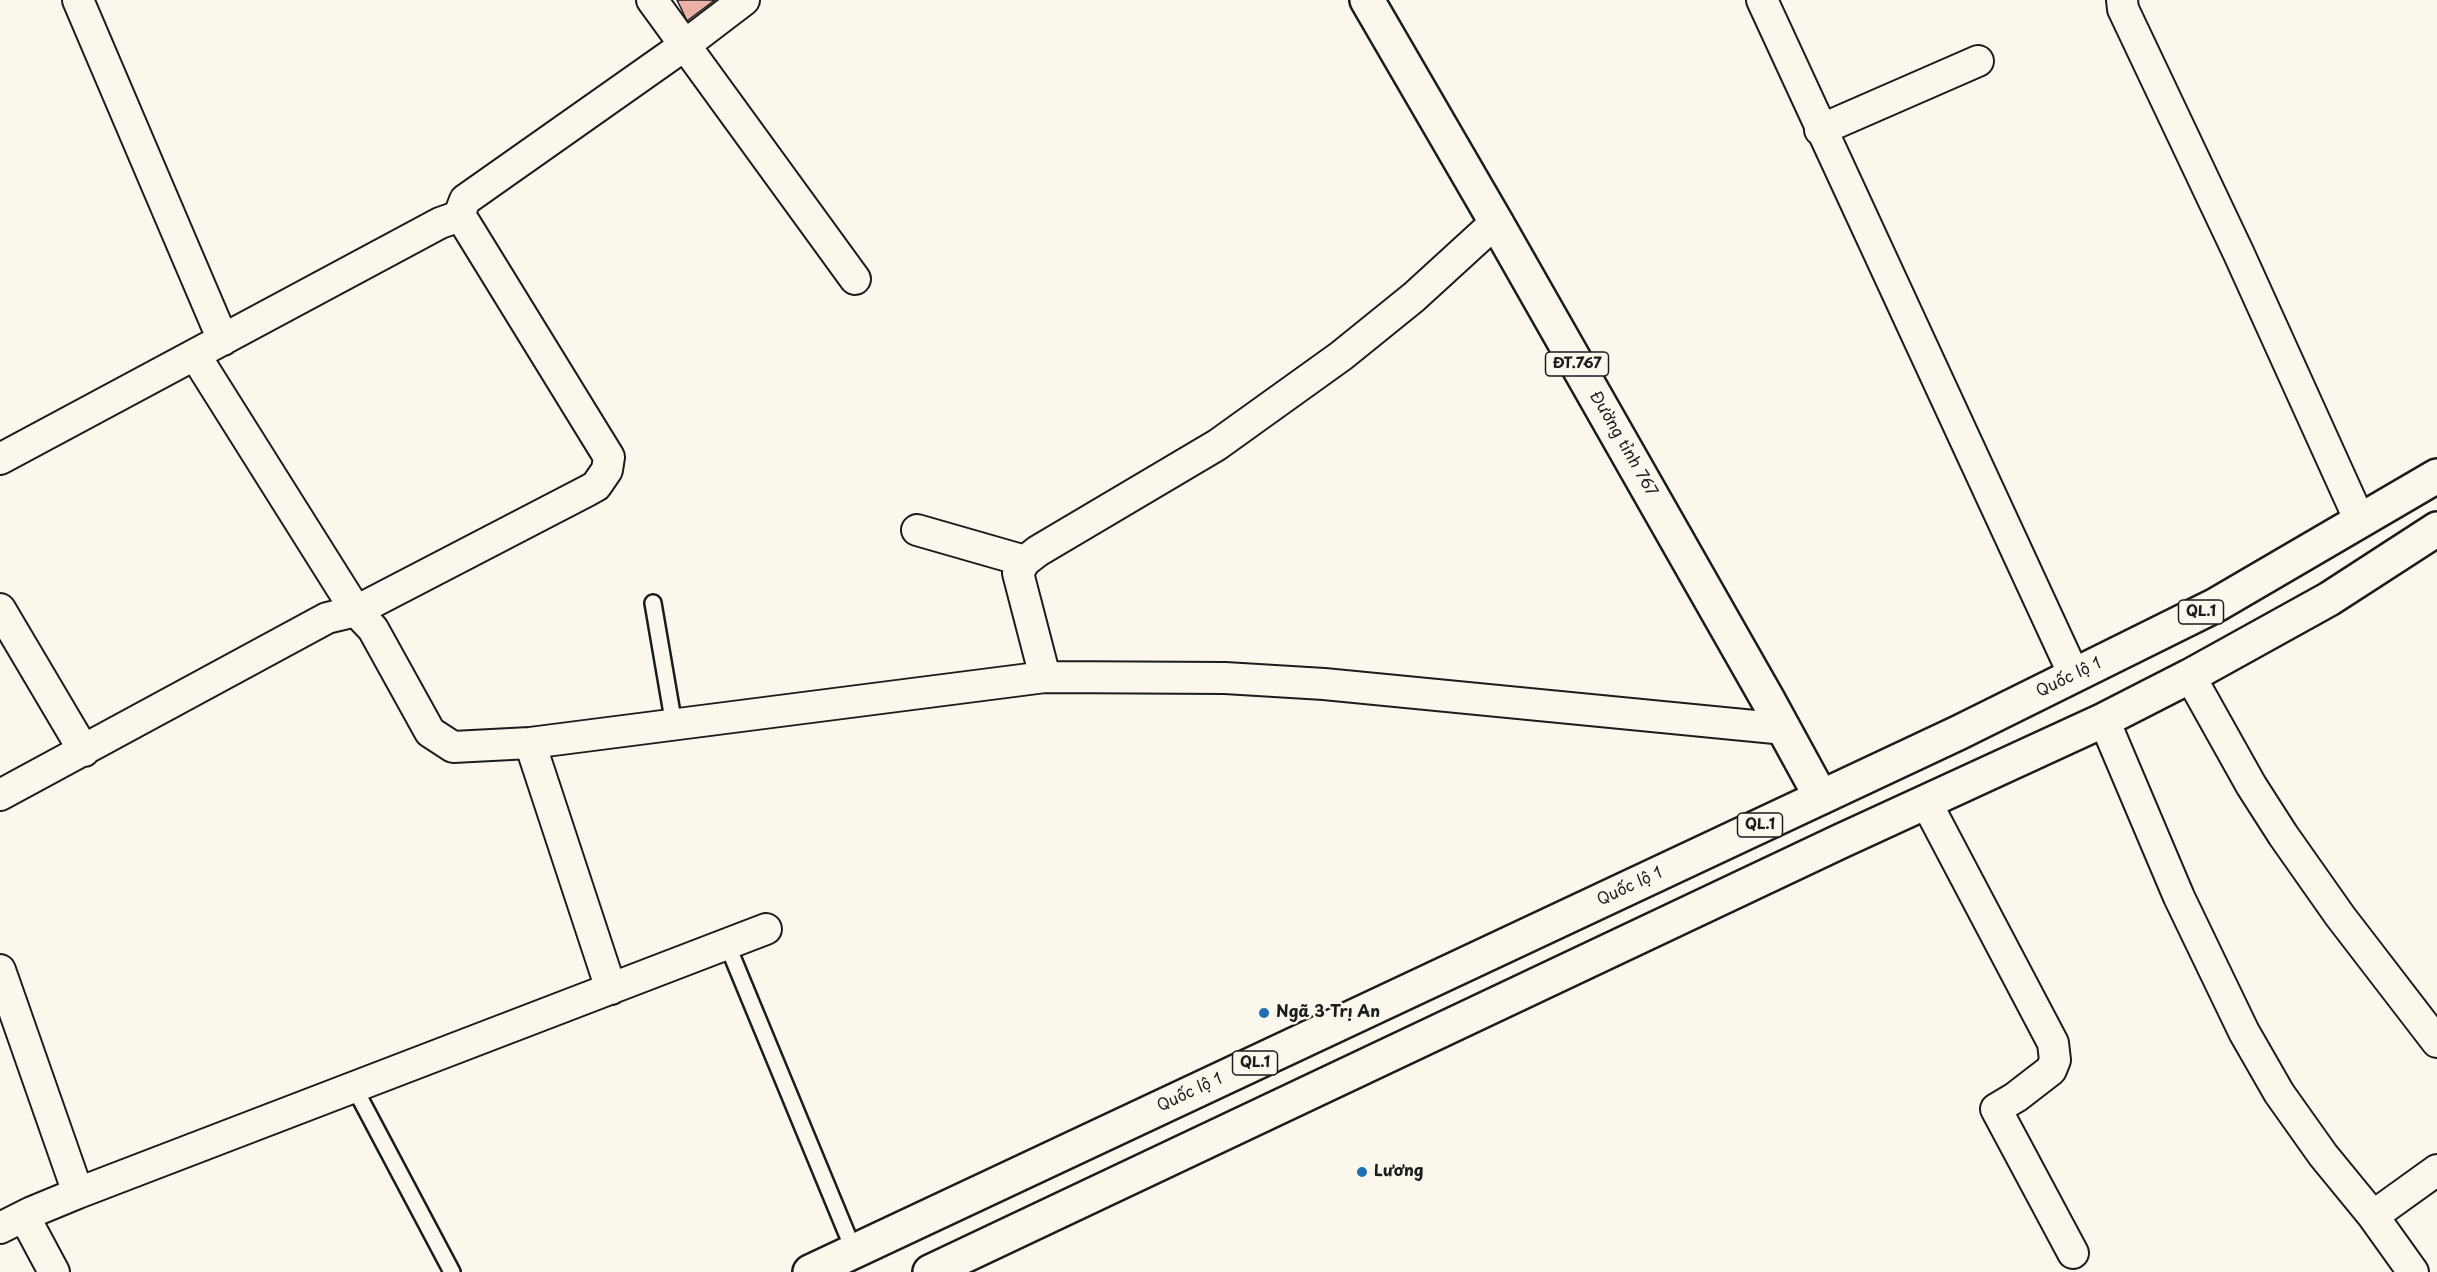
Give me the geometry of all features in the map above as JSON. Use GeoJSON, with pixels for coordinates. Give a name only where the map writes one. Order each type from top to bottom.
{"type":"FeatureCollection","features":[{"type":"Feature","properties":{"kind":"main road","name":"Đường tỉnh 767"},"geometry":{"type":"LineString","coordinates":[[1366,0],[1496,222],[1785,729],[1841,840]]}},
{"type":"Feature","properties":{"kind":"main road","name":"Quốc lộ 1"},"geometry":{"type":"LineString","coordinates":[[810,1272],[1821,797],[2073,675],[2216,605],[2437,476]]}},
{"type":"Feature","properties":{"kind":"main road"},"geometry":{"type":"LineString","coordinates":[[939,1270],[1841,840],[2104,720],[2190,676],[2329,598],[2437,529]]}},
{"type":"Feature","properties":{"kind":"street"},"geometry":{"type":"LineString","coordinates":[[78,0],[223,340]]}},
{"type":"Feature","properties":{"kind":"street"},"geometry":{"type":"LineString","coordinates":[[652,0],[855,279]]}},
{"type":"Feature","properties":{"kind":"street"},"geometry":{"type":"LineString","coordinates":[[0,795],[327,618],[356,611],[596,486],[607,470],[609,457],[461,219],[460,213],[465,201],[685,45],[744,0]]}},
{"type":"Feature","properties":{"kind":"street"},"geometry":{"type":"LineString","coordinates":[[1762,0],[2073,675]]}},
{"type":"Feature","properties":{"kind":"street"},"geometry":{"type":"LineString","coordinates":[[2121,0],[2123,9],[2239,254],[2360,521]]}},
{"type":"Feature","properties":{"kind":"street"},"geometry":{"type":"LineString","coordinates":[[1820,130],[1978,61]]}},
{"type":"Feature","properties":{"kind":"street"},"geometry":{"type":"LineString","coordinates":[[0,459],[440,223],[454,218],[461,219]]}},
{"type":"Feature","properties":{"kind":"street"},"geometry":{"type":"LineString","coordinates":[[1045,677],[1018,573],[1025,561],[1038,551],[1227,439],[1341,356],[1414,297],[1496,222]]}},
{"type":"Feature","properties":{"kind":"street"},"geometry":{"type":"LineString","coordinates":[[195,355],[356,611],[373,628],[430,732],[453,747],[530,743],[1045,677],[1192,677],[1324,684],[1785,729]]}},
{"type":"Feature","properties":{"kind":"street"},"geometry":{"type":"LineString","coordinates":[[918,530],[1025,561]]}},
{"type":"Feature","properties":{"kind":"street"},"geometry":{"type":"LineString","coordinates":[[0,609],[84,751]]}},
{"type":"Feature","properties":{"kind":"street"},"geometry":{"type":"LineString","coordinates":[[2190,676],[2251,785],[2283,835],[2340,916],[2437,1042]]}},
{"type":"Feature","properties":{"kind":"street"},"geometry":{"type":"LineString","coordinates":[[2104,720],[2179,897],[2244,1032],[2279,1093],[2413,1272]]}},
{"type":"Feature","properties":{"kind":"street"},"geometry":{"type":"LineString","coordinates":[[530,743],[611,989]]}},
{"type":"Feature","properties":{"kind":"street"},"geometry":{"type":"LineString","coordinates":[[1926,802],[2053,1043],[2055,1060],[2051,1070],[1996,1109],[2073,1252]]}},
{"type":"Feature","properties":{"kind":"street"},"geometry":{"type":"LineString","coordinates":[[54,1272],[12,1222],[78,1193],[766,929]]}},
{"type":"Feature","properties":{"kind":"street"},"geometry":{"type":"LineString","coordinates":[[0,970],[78,1193]]}},
{"type":"Feature","properties":{"kind":"street"},"geometry":{"type":"LineString","coordinates":[[2373,1216],[2437,1170]]}},
{"type":"Feature","properties":{"kind":"lane"},"geometry":{"type":"LineString","coordinates":[[653,603],[674,725]]}},
{"type":"Feature","properties":{"kind":"lane"},"geometry":{"type":"LineString","coordinates":[[727,944],[854,1251]]}},
{"type":"Feature","properties":{"kind":"lane"},"geometry":{"type":"LineString","coordinates":[[354,1087],[452,1272]]}},
{"type":"Feature","properties":{"kind":"building"},"geometry":{"type":"Polygon","coordinates":[[[677,0],[715,0],[687,21],[677,0]]]}},
{"type":"Feature","properties":{"kind":"place","name":"Ngã 3 Trị An"},"geometry":{"type":"Point","coordinates":[1264,1013]}},
{"type":"Feature","properties":{"kind":"place","name":"Lương"},"geometry":{"type":"Point","coordinates":[1362,1172]}}]}
